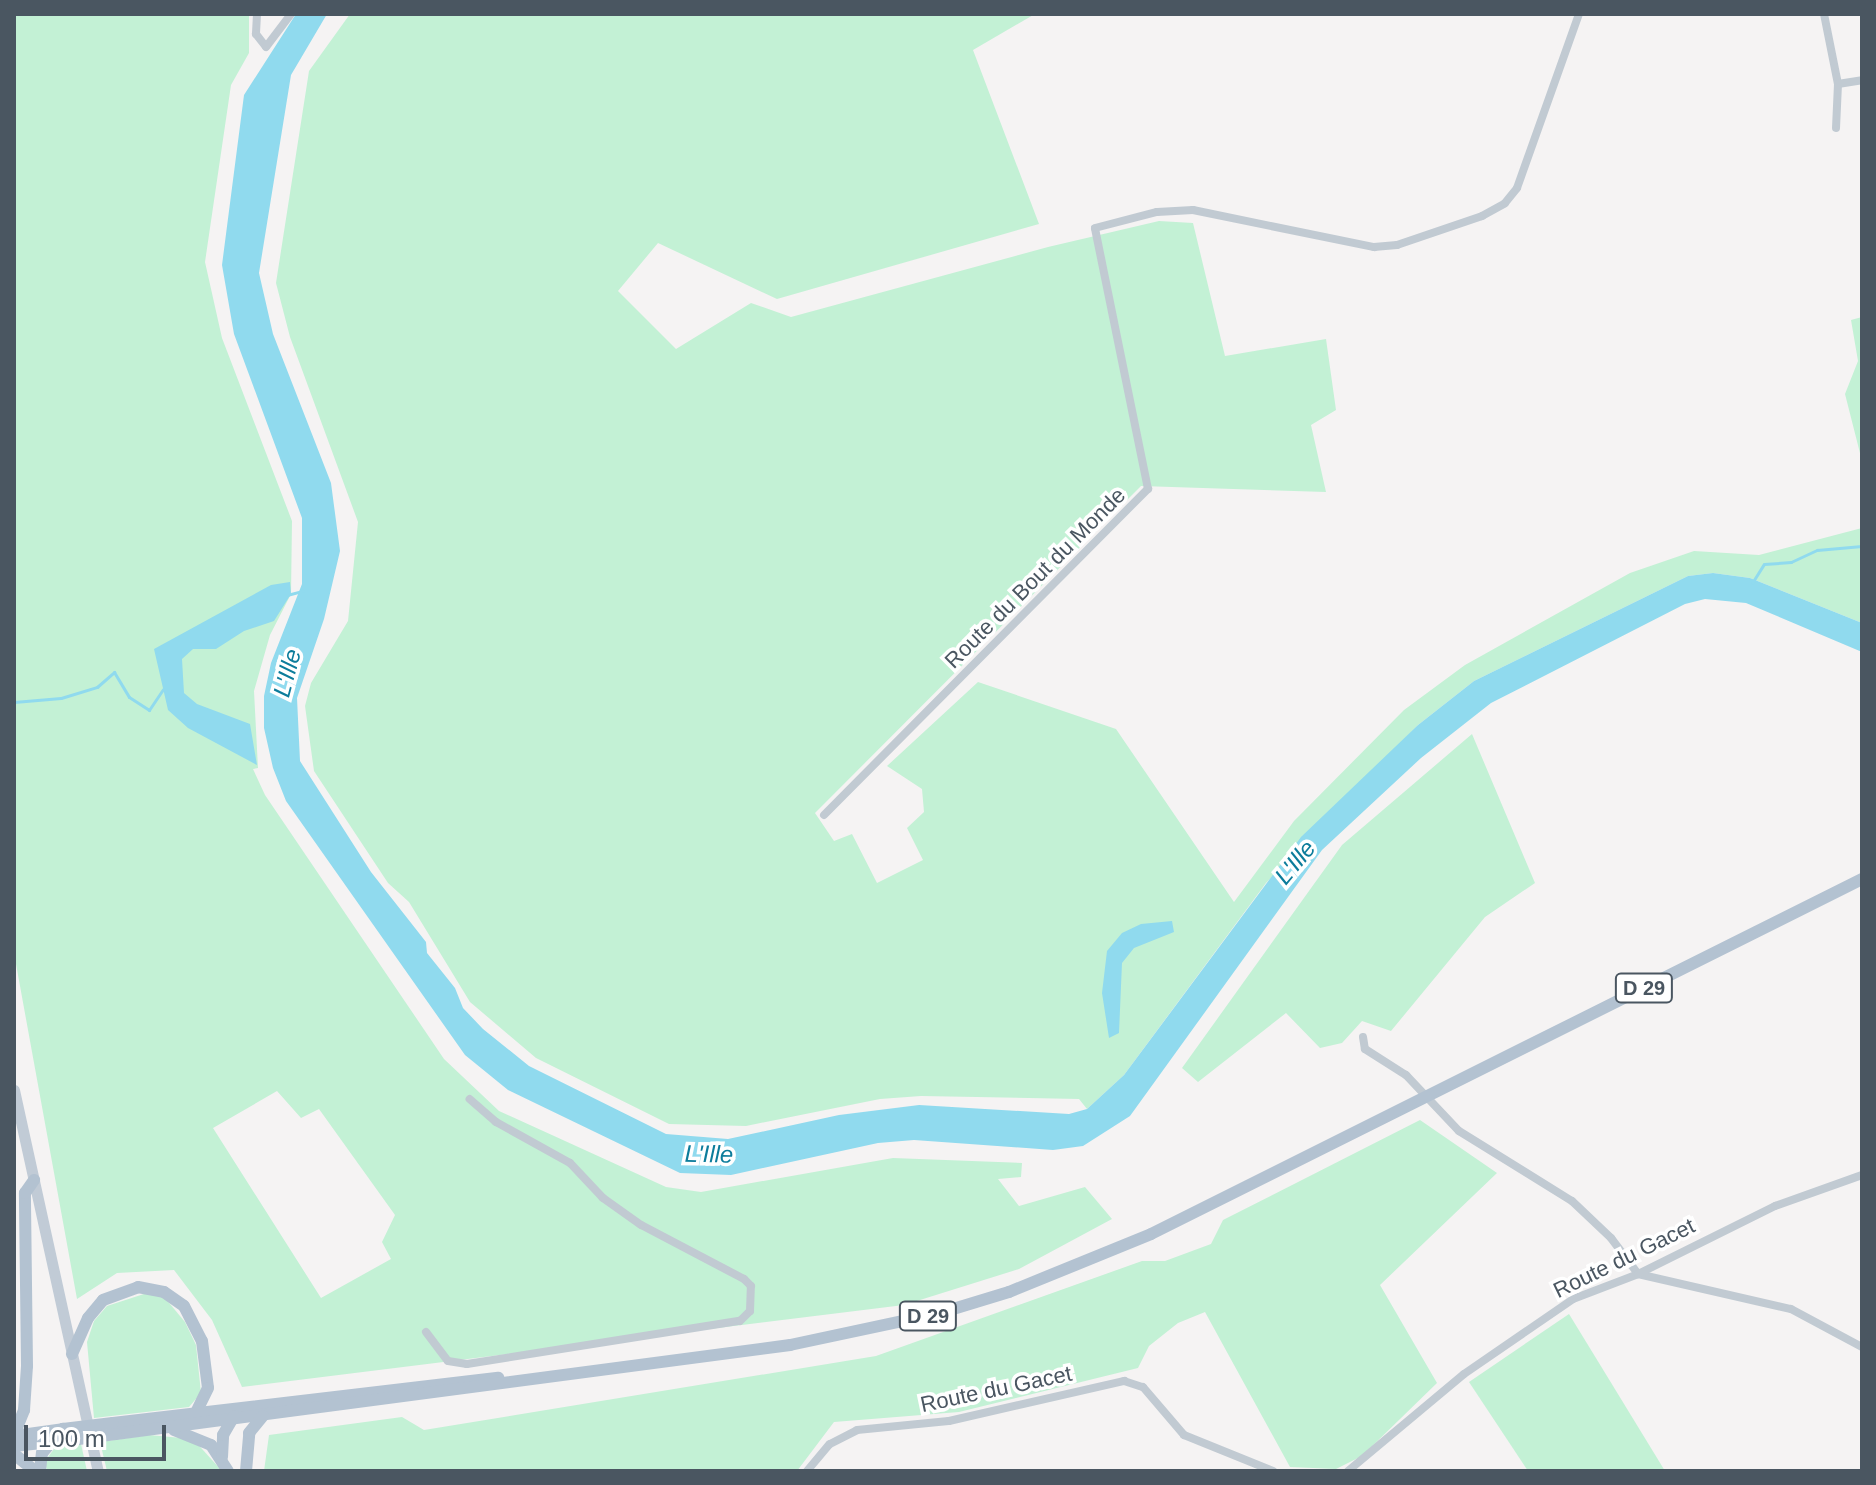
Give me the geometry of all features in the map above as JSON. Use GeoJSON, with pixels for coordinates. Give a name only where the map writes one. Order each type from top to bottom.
{"type":"FeatureCollection","features":[{"type":"Feature","properties":{"kind":"main road","name":"D 29"},"geometry":{"type":"LineString","coordinates":[[14,1436],[63,1435],[114,1429],[196,1413],[263,1410],[850,1334],[1009,1292],[1151,1234],[1862,879]]}},
{"type":"Feature","properties":{"kind":"main road"},"geometry":{"type":"LineString","coordinates":[[14,1090],[98,1471]]}},
{"type":"Feature","properties":{"kind":"main road"},"geometry":{"type":"LineString","coordinates":[[14,1436],[24,1410],[27,1366],[25,1193],[34,1180]]}},
{"type":"Feature","properties":{"kind":"main road"},"geometry":{"type":"LineString","coordinates":[[72,1354],[103,1300],[138,1287],[164,1292],[184,1306],[202,1341],[208,1388],[196,1413]]}},
{"type":"Feature","properties":{"kind":"main road","name":"D 29"},"geometry":{"type":"LineString","coordinates":[[114,1429],[167,1429],[231,1420],[263,1410]]}},
{"type":"Feature","properties":{"kind":"main road"},"geometry":{"type":"LineString","coordinates":[[246,1471],[249,1433],[263,1410]]}},
{"type":"Feature","properties":{"kind":"main road"},"geometry":{"type":"LineString","coordinates":[[222,1457],[231,1420]]}},
{"type":"Feature","properties":{"kind":"main road"},"geometry":{"type":"LineString","coordinates":[[167,1429],[198,1437],[222,1457],[228,1471]]}},
{"type":"Feature","properties":{"kind":"main road","name":"D 29"},"geometry":{"type":"LineString","coordinates":[[14,1446],[49,1442],[63,1435]]}},
{"type":"Feature","properties":{"kind":"main road"},"geometry":{"type":"LineString","coordinates":[[14,1454],[37,1471],[49,1442]]}},
{"type":"Feature","properties":{"kind":"street"},"geometry":{"type":"LineString","coordinates":[[257,14],[256,34],[266,47],[291,14]]}},
{"type":"Feature","properties":{"kind":"street","name":"Route du Bout du Monde"},"geometry":{"type":"LineString","coordinates":[[824,815],[1148,489],[1095,228],[1157,212],[1193,210],[1374,247],[1397,245],[1482,216],[1505,203],[1517,188],[1579,14]]}},
{"type":"Feature","properties":{"kind":"street"},"geometry":{"type":"LineString","coordinates":[[1824,14],[1838,84],[1836,128]]}},
{"type":"Feature","properties":{"kind":"street"},"geometry":{"type":"LineString","coordinates":[[1838,84],[1862,80]]}},
{"type":"Feature","properties":{"kind":"street"},"geometry":{"type":"LineString","coordinates":[[1363,1037],[1365,1049],[1406,1075],[1459,1131],[1572,1201],[1611,1238],[1638,1274],[1791,1309],[1862,1347]]}},
{"type":"Feature","properties":{"kind":"street"},"geometry":{"type":"LineString","coordinates":[[426,1332],[448,1361],[467,1364],[740,1321],[750,1311],[751,1286],[744,1279],[641,1225],[603,1198],[570,1163],[496,1122],[470,1099]]}},
{"type":"Feature","properties":{"kind":"street","name":"Route du Gacet"},"geometry":{"type":"LineString","coordinates":[[1348,1471],[1464,1374],[1573,1299],[1638,1274],[1748,1218],[1862,1175]]}},
{"type":"Feature","properties":{"kind":"street","name":"Route du Gacet"},"geometry":{"type":"LineString","coordinates":[[807,1471],[830,1444],[857,1430],[949,1421],[1124,1381],[1143,1387],[1184,1435],[1273,1471]]}},
{"type":"Feature","properties":{"kind":"green space"},"geometry":{"type":"Polygon","coordinates":[[[14,14],[249,14],[249,53],[231,85],[205,262],[222,338],[292,521],[291,594],[270,635],[254,691],[258,768],[253,769],[265,795],[444,1059],[499,1111],[666,1187],[701,1192],[893,1158],[1022,1163],[1021,1177],[998,1179],[1019,1206],[1085,1187],[1112,1219],[1019,1269],[904,1305],[242,1387],[212,1320],[174,1270],[117,1273],[77,1299],[14,953],[14,14]],[[277,1091],[213,1128],[321,1298],[391,1259],[382,1242],[395,1215],[319,1109],[301,1118],[277,1091]]]}},
{"type":"Feature","properties":{"kind":"green space"},"geometry":{"type":"Polygon","coordinates":[[[350,14],[1035,14],[973,50],[1039,224],[777,299],[658,243],[618,291],[676,349],[751,303],[791,317],[1048,247],[1159,221],[1193,223],[1225,356],[1326,339],[1336,410],[1311,425],[1326,492],[1141,486],[815,813],[834,841],[852,834],[877,883],[923,860],[907,828],[924,812],[922,789],[887,766],[978,682],[1116,729],[1234,902],[1294,821],[1404,710],[1465,665],[1630,573],[1694,551],[1759,555],[1862,528],[1862,623],[1750,578],[1713,573],[1688,576],[1474,681],[1418,725],[1266,883],[1124,1075],[1087,1109],[1079,1099],[921,1096],[880,1099],[746,1126],[669,1124],[536,1058],[470,1002],[409,902],[388,883],[314,771],[305,706],[311,683],[348,621],[358,522],[290,337],[276,283],[309,71],[350,14]]]}},
{"type":"Feature","properties":{"kind":"green space"},"geometry":{"type":"Polygon","coordinates":[[[1862,317],[1862,461],[1845,394],[1858,361],[1851,320],[1862,317]]]}},
{"type":"Feature","properties":{"kind":"green space"},"geometry":{"type":"Polygon","coordinates":[[[1472,734],[1535,883],[1485,917],[1391,1031],[1362,1021],[1342,1043],[1320,1048],[1286,1013],[1198,1082],[1182,1068],[1342,845],[1472,734]]]}},
{"type":"Feature","properties":{"kind":"green space"},"geometry":{"type":"Polygon","coordinates":[[[1420,1120],[1497,1173],[1380,1285],[1437,1383],[1362,1456],[1336,1469],[1290,1467],[1205,1312],[1178,1323],[1149,1346],[1138,1368],[959,1412],[834,1422],[797,1471],[264,1471],[269,1435],[402,1417],[424,1430],[876,1356],[1142,1261],[1165,1261],[1211,1244],[1223,1220],[1420,1120]]]}},
{"type":"Feature","properties":{"kind":"green space"},"geometry":{"type":"Polygon","coordinates":[[[147,1293],[165,1298],[185,1322],[196,1345],[201,1393],[189,1407],[94,1418],[87,1342],[94,1321],[107,1306],[147,1293]]]}},
{"type":"Feature","properties":{"kind":"green space"},"geometry":{"type":"Polygon","coordinates":[[[1569,1314],[1665,1471],[1528,1471],[1469,1382],[1569,1314]]]}},
{"type":"Feature","properties":{"kind":"green space"},"geometry":{"type":"Polygon","coordinates":[[[149,1435],[193,1439],[222,1471],[107,1471],[100,1442],[149,1435]]]}},
{"type":"Feature","properties":{"kind":"green space"},"geometry":{"type":"Polygon","coordinates":[[[81,1444],[87,1471],[47,1471],[45,1461],[57,1445],[81,1444]]]}},
{"type":"Feature","properties":{"kind":"water","name":"L'Ille"},"geometry":{"type":"Polygon","coordinates":[[[296,14],[327,14],[291,75],[259,273],[273,334],[331,483],[340,551],[324,619],[297,698],[300,761],[371,872],[426,942],[427,953],[455,988],[463,1008],[483,1029],[529,1066],[666,1134],[728,1139],[839,1115],[919,1105],[1069,1114],[1087,1109],[1124,1075],[1301,837],[1418,725],[1474,681],[1688,576],[1713,573],[1750,578],[1862,623],[1862,652],[1746,603],[1705,599],[1685,604],[1491,703],[1421,758],[1322,850],[1130,1116],[1083,1146],[1053,1150],[914,1140],[878,1143],[731,1175],[680,1173],[508,1090],[465,1055],[286,801],[273,768],[264,728],[264,696],[271,663],[302,584],[302,518],[234,334],[222,265],[244,95],[296,14]]]}},
{"type":"Feature","properties":{"kind":"water"},"geometry":{"type":"Polygon","coordinates":[[[290,582],[291,594],[274,621],[244,631],[216,649],[193,649],[182,659],[184,693],[197,704],[250,724],[257,765],[188,728],[168,710],[154,649],[271,585],[290,582]]]}},
{"type":"Feature","properties":{"kind":"water"},"geometry":{"type":"Polygon","coordinates":[[[1172,921],[1174,932],[1134,948],[1122,963],[1119,1033],[1109,1038],[1102,993],[1107,951],[1122,933],[1141,924],[1172,921]]]}},
{"type":"Feature","properties":{"kind":"waterway"},"geometry":{"type":"LineString","coordinates":[[1752,583],[1764,564],[1791,562],[1817,550],[1862,546]]}},
{"type":"Feature","properties":{"kind":"waterway"},"geometry":{"type":"LineString","coordinates":[[287,595],[302,591]]}},
{"type":"Feature","properties":{"kind":"waterway"},"geometry":{"type":"LineString","coordinates":[[14,702],[61,698],[97,687],[114,672],[129,697],[149,710],[163,689]]}}]}
